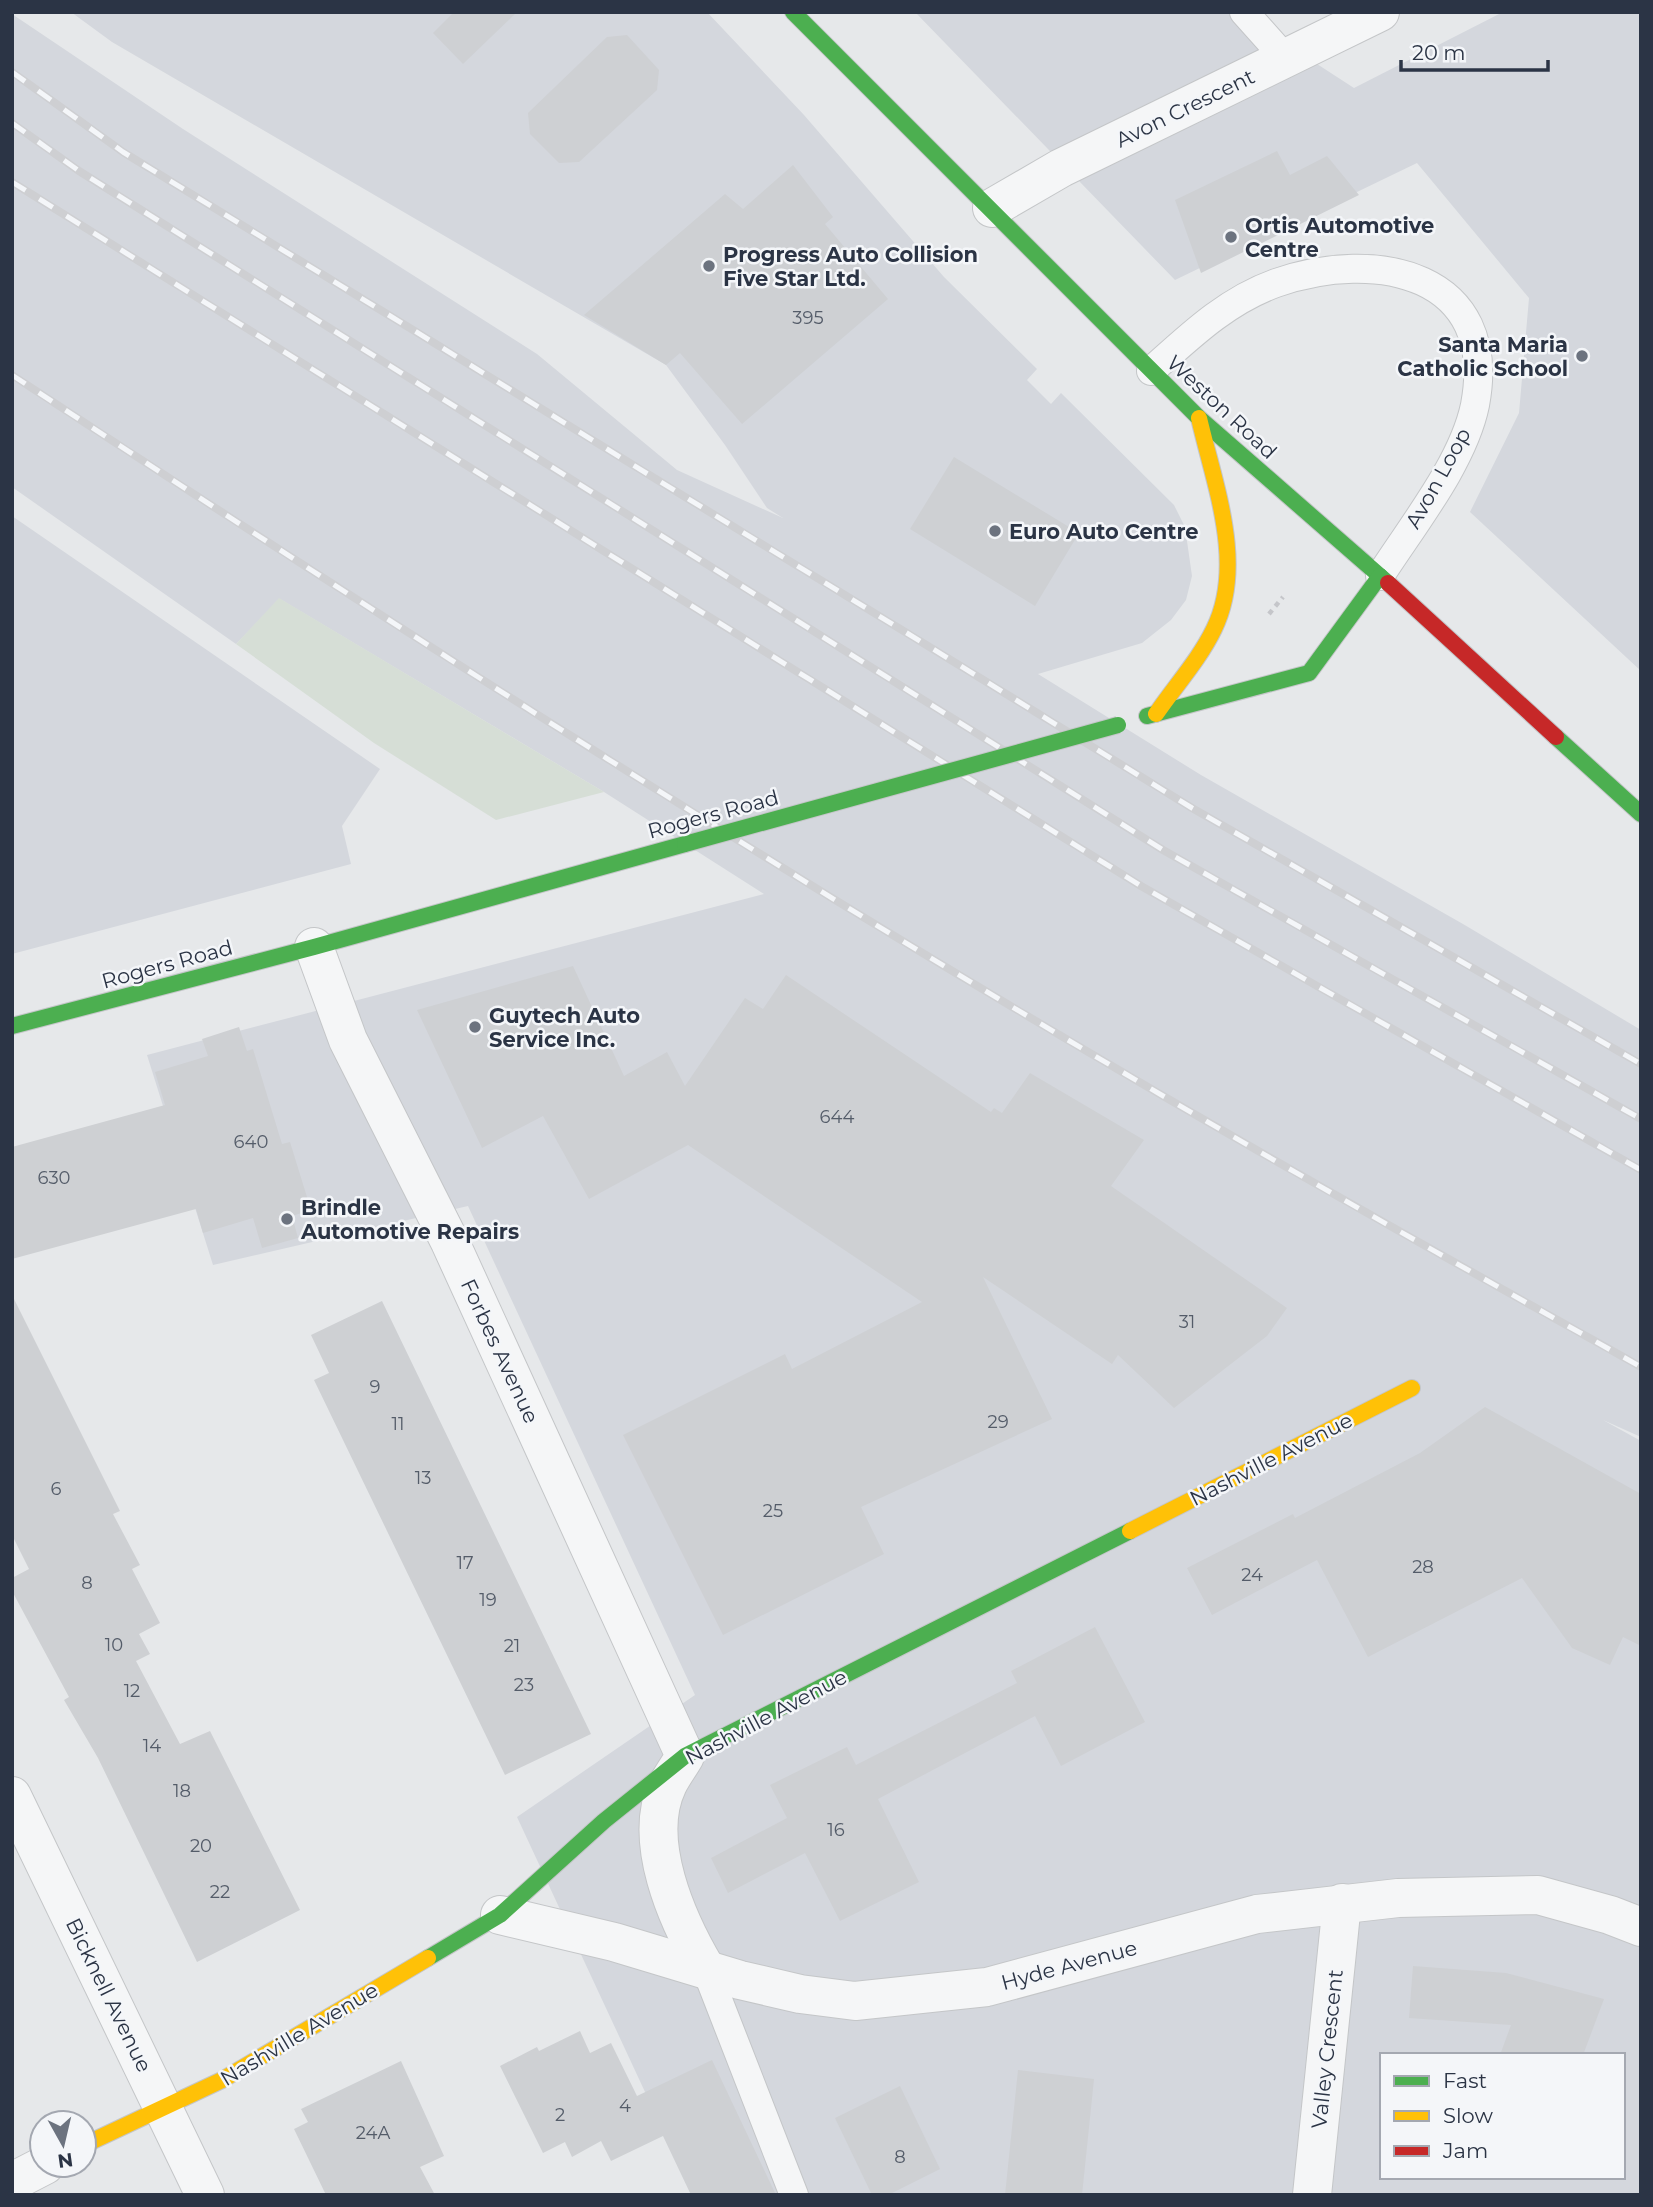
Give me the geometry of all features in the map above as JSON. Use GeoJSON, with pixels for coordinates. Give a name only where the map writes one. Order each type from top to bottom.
{"type":"FeatureCollection","features":[{"type":"Feature","properties":{"kind":"main road","name":"Weston Road"},"geometry":{"type":"LineString","coordinates":[[793,12],[992,208],[1199,418],[1380,576],[1466,658],[1641,814]]}},
{"type":"Feature","properties":{"kind":"main road"},"geometry":{"type":"LineString","coordinates":[[1156,714],[1216,627],[1225,592],[1228,562],[1199,418]]}},
{"type":"Feature","properties":{"kind":"main road","name":"Rogers Road"},"geometry":{"type":"LineString","coordinates":[[12,1026],[314,947],[1309,673],[1380,576]]}},
{"type":"Feature","properties":{"kind":"main road","name":"Nashville Avenue"},"geometry":{"type":"LineString","coordinates":[[98,2139],[222,2080],[500,1915],[604,1821],[685,1756],[1412,1388]]}},
{"type":"Feature","properties":{"kind":"street","name":"Avon Crescent"},"geometry":{"type":"LineString","coordinates":[[992,208],[1061,168],[1380,12]]}},
{"type":"Feature","properties":{"kind":"street","name":"Forbes Avenue"},"geometry":{"type":"LineString","coordinates":[[314,947],[348,1040],[450,1242],[685,1756]]}},
{"type":"Feature","properties":{"kind":"street"},"geometry":{"type":"LineString","coordinates":[[685,1756],[667,1785],[662,1803],[662,1853],[666,1883],[706,1969]]}},
{"type":"Feature","properties":{"kind":"street","name":"Bicknell Avenue"},"geometry":{"type":"LineString","coordinates":[[12,1796],[205,2195]]}},
{"type":"Feature","properties":{"kind":"street","name":"Hyde Avenue"},"geometry":{"type":"LineString","coordinates":[[500,1915],[614,1942],[800,1994],[855,2001],[912,1997],[1000,1984],[1257,1914],[1342,1903],[1398,1898],[1538,1895],[1610,1915],[1641,1927]]}},
{"type":"Feature","properties":{"kind":"street","name":"Valley Crescent"},"geometry":{"type":"LineString","coordinates":[[1312,2195],[1342,1903]]}},
{"type":"Feature","properties":{"kind":"street"},"geometry":{"type":"LineString","coordinates":[[12,2182],[28,2174]]}},
{"type":"Feature","properties":{"kind":"lane"},"geometry":{"type":"LineString","coordinates":[[1244,12],[1286,59]]}},
{"type":"Feature","properties":{"kind":"lane","name":"Avon Loop"},"geometry":{"type":"LineString","coordinates":[[1151,371],[1207,320],[1238,301],[1276,284],[1300,277],[1351,267],[1380,268],[1409,274],[1441,291],[1460,309],[1474,333],[1479,364],[1475,407],[1457,452],[1380,576]]}},
{"type":"Feature","properties":{"kind":"lane"},"geometry":{"type":"LineString","coordinates":[[706,1969],[794,2195]]}},
{"type":"Feature","properties":{"kind":"path"},"geometry":{"type":"LineString","coordinates":[[1268,616],[1283,597]]}},
{"type":"Feature","properties":{"kind":"shaded area"},"geometry":{"type":"Polygon","coordinates":[[[71,12],[707,12],[804,115],[944,277],[1037,369],[1027,380],[1051,404],[1061,393],[1174,505],[1185,527],[1192,576],[1186,600],[1171,620],[1142,643],[1038,674],[1201,775],[1463,924],[1641,1030],[1641,1437],[1603,1420],[1641,1441],[1641,2195],[693,2195],[517,1817],[695,1695],[468,1206],[213,1265],[147,1055],[764,894],[604,792],[280,599],[236,644],[12,487],[12,14],[183,129],[537,354],[677,470],[783,518],[767,508],[666,365],[112,42],[71,12]]]}},
{"type":"Feature","properties":{"kind":"shaded area"},"geometry":{"type":"Polygon","coordinates":[[[915,12],[1247,12],[1266,31],[1354,88],[1503,12],[1641,12],[1641,671],[1470,512],[1519,413],[1529,298],[1417,163],[1175,280],[915,12]]]}},
{"type":"Feature","properties":{"kind":"shaded area"},"geometry":{"type":"Polygon","coordinates":[[[12,516],[380,769],[342,826],[351,864],[12,954],[12,516]]]}},
{"type":"Feature","properties":{"kind":"shaded area"},"geometry":{"type":"Polygon","coordinates":[[[279,598],[604,792],[496,820],[374,743],[236,644],[279,598]]]}},
{"type":"Feature","properties":{"kind":"building"},"geometry":{"type":"Polygon","coordinates":[[[454,12],[517,12],[463,64],[433,33],[454,12]]]}},
{"type":"Feature","properties":{"kind":"building"},"geometry":{"type":"Polygon","coordinates":[[[627,35],[659,70],[657,90],[579,162],[559,163],[530,134],[528,113],[607,37],[627,35]]]}},
{"type":"Feature","properties":{"kind":"building","name":"Ortis Automotive Centre"},"geometry":{"type":"Polygon","coordinates":[[[1277,151],[1290,175],[1327,156],[1359,195],[1201,273],[1175,200],[1277,151]]]}},
{"type":"Feature","properties":{"kind":"building"},"geometry":{"type":"Polygon","coordinates":[[[793,165],[833,217],[825,224],[888,299],[742,424],[680,353],[666,365],[584,315],[725,194],[743,209],[793,165]]]}},
{"type":"Feature","properties":{"kind":"building","name":"Euro Auto Centre"},"geometry":{"type":"Polygon","coordinates":[[[954,457],[1079,533],[1035,606],[910,529],[954,457]]]}},
{"type":"Feature","properties":{"kind":"building"},"geometry":{"type":"Polygon","coordinates":[[[573,966],[624,1076],[667,1052],[685,1086],[745,998],[763,1009],[786,975],[991,1112],[994,1108],[1002,1113],[1030,1073],[1144,1140],[1111,1186],[1287,1308],[1267,1336],[1174,1408],[1118,1355],[1112,1364],[983,1277],[1052,1419],[861,1507],[884,1554],[723,1635],[623,1435],[785,1354],[792,1369],[922,1302],[688,1145],[589,1199],[543,1116],[482,1148],[417,1010],[573,966]]]}},
{"type":"Feature","properties":{"kind":"building"},"geometry":{"type":"Polygon","coordinates":[[[239,1027],[247,1051],[253,1049],[282,1144],[290,1142],[311,1210],[292,1216],[298,1238],[262,1248],[253,1218],[203,1233],[196,1209],[12,1259],[12,1147],[165,1105],[155,1072],[208,1056],[202,1039],[239,1027]]]}},
{"type":"Feature","properties":{"kind":"building"},"geometry":{"type":"Polygon","coordinates":[[[12,1295],[120,1511],[113,1514],[140,1565],[132,1569],[160,1623],[139,1634],[150,1654],[136,1661],[180,1744],[210,1731],[300,1910],[197,1962],[98,1758],[64,1700],[69,1697],[12,1591],[12,1578],[29,1569],[12,1535],[12,1295]]]}},
{"type":"Feature","properties":{"kind":"building"},"geometry":{"type":"Polygon","coordinates":[[[382,1301],[591,1734],[505,1775],[314,1380],[329,1373],[311,1335],[382,1301]]]}},
{"type":"Feature","properties":{"kind":"building"},"geometry":{"type":"Polygon","coordinates":[[[1485,1407],[1641,1494],[1641,1646],[1623,1637],[1610,1665],[1572,1648],[1522,1578],[1368,1657],[1317,1560],[1212,1615],[1187,1568],[1293,1514],[1295,1518],[1420,1453],[1485,1407]]]}},
{"type":"Feature","properties":{"kind":"building"},"geometry":{"type":"Polygon","coordinates":[[[1095,1627],[1145,1722],[1061,1766],[1035,1716],[878,1799],[919,1882],[840,1921],[805,1853],[728,1893],[711,1858],[787,1818],[770,1785],[847,1747],[856,1765],[1017,1683],[1011,1671],[1095,1627]]]}},
{"type":"Feature","properties":{"kind":"building"},"geometry":{"type":"Polygon","coordinates":[[[1413,1966],[1506,1973],[1604,1999],[1584,2053],[1501,2053],[1511,2025],[1409,2018],[1413,1966]]]}},
{"type":"Feature","properties":{"kind":"building"},"geometry":{"type":"Polygon","coordinates":[[[580,2031],[590,2053],[611,2043],[637,2096],[712,2060],[776,2195],[691,2195],[663,2136],[611,2161],[601,2141],[572,2157],[565,2142],[543,2153],[500,2066],[537,2047],[539,2051],[580,2031]]]}},
{"type":"Feature","properties":{"kind":"building"},"geometry":{"type":"Polygon","coordinates":[[[401,2061],[444,2156],[420,2167],[435,2195],[326,2195],[294,2129],[308,2122],[301,2109],[401,2061]]]}},
{"type":"Feature","properties":{"kind":"building"},"geometry":{"type":"Polygon","coordinates":[[[1018,2070],[1094,2079],[1082,2195],[1005,2195],[1018,2070]]]}},
{"type":"Feature","properties":{"kind":"building"},"geometry":{"type":"Polygon","coordinates":[[[900,2086],[940,2169],[888,2195],[872,2195],[835,2118],[900,2086]]]}},
{"type":"Feature","properties":{"kind":"railway"},"geometry":{"type":"LineString","coordinates":[[12,72],[123,152],[1192,808],[1641,1064]]}},
{"type":"Feature","properties":{"kind":"railway"},"geometry":{"type":"LineString","coordinates":[[12,123],[79,171],[1163,850],[1641,1119]]}},
{"type":"Feature","properties":{"kind":"railway"},"geometry":{"type":"LineString","coordinates":[[12,182],[1141,886],[1641,1170]]}},
{"type":"Feature","properties":{"kind":"railway"},"geometry":{"type":"LineString","coordinates":[[12,375],[431,647],[855,912],[1203,1119],[1641,1367]]}},
{"type":"Feature","properties":{"kind":"traffic: fast"},"geometry":{"type":"LineString","coordinates":[[793,12],[1199,418],[1388,583]]}},
{"type":"Feature","properties":{"kind":"traffic: fast"},"geometry":{"type":"LineString","coordinates":[[1147,716],[1309,673],[1380,576]]}},
{"type":"Feature","properties":{"kind":"traffic: fast"},"geometry":{"type":"LineString","coordinates":[[685,844],[1118,725]]}},
{"type":"Feature","properties":{"kind":"traffic: fast"},"geometry":{"type":"LineString","coordinates":[[1556,737],[1641,814]]}},
{"type":"Feature","properties":{"kind":"traffic: fast"},"geometry":{"type":"LineString","coordinates":[[12,1026],[314,947],[685,844]]}},
{"type":"Feature","properties":{"kind":"traffic: fast"},"geometry":{"type":"LineString","coordinates":[[428,1958],[500,1915],[604,1821],[685,1756],[1130,1531]]}},
{"type":"Feature","properties":{"kind":"traffic: slow"},"geometry":{"type":"LineString","coordinates":[[1156,714],[1214,629],[1223,604],[1227,578],[1224,524],[1199,418]]}},
{"type":"Feature","properties":{"kind":"traffic: slow"},"geometry":{"type":"LineString","coordinates":[[1130,1531],[1412,1388]]}},
{"type":"Feature","properties":{"kind":"traffic: slow"},"geometry":{"type":"LineString","coordinates":[[98,2138],[222,2080],[428,1958]]}},
{"type":"Feature","properties":{"kind":"traffic: jam"},"geometry":{"type":"LineString","coordinates":[[1388,583],[1556,737]]}},
{"type":"Feature","properties":{"kind":"place","name":"Ortis Automotive Centre"},"geometry":{"type":"Point","coordinates":[1231,237]}},
{"type":"Feature","properties":{"kind":"place","name":"Progress Auto Collision Five Star Ltd."},"geometry":{"type":"Point","coordinates":[709,266]}},
{"type":"Feature","properties":{"kind":"place","name":"Santa Maria Catholic School"},"geometry":{"type":"Point","coordinates":[1582,356]}},
{"type":"Feature","properties":{"kind":"place","name":"Euro Auto Centre"},"geometry":{"type":"Point","coordinates":[995,531]}},
{"type":"Feature","properties":{"kind":"place","name":"Guytech Auto Service Inc."},"geometry":{"type":"Point","coordinates":[475,1027]}},
{"type":"Feature","properties":{"kind":"place","name":"Brindle Automotive Repairs"},"geometry":{"type":"Point","coordinates":[287,1219]}}]}
